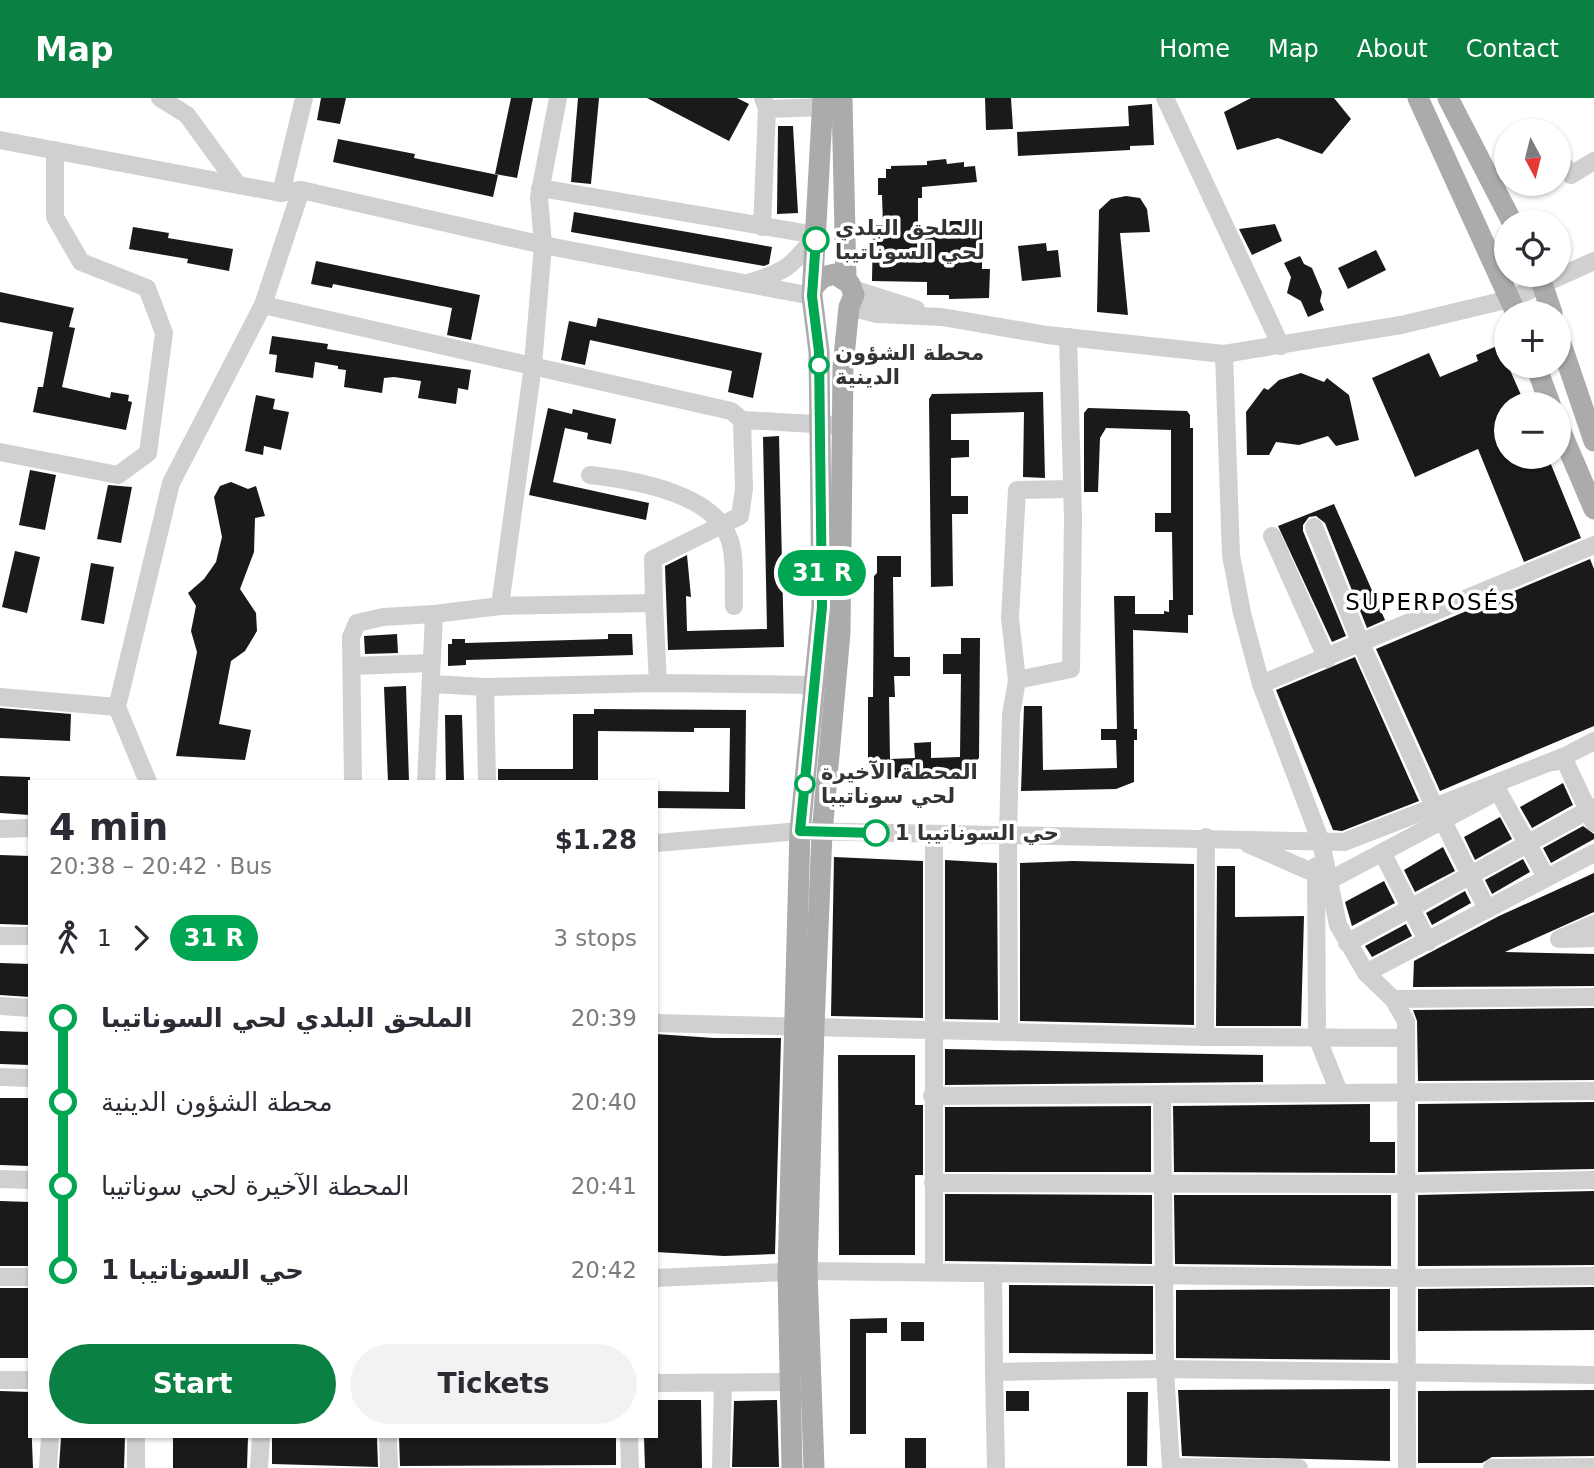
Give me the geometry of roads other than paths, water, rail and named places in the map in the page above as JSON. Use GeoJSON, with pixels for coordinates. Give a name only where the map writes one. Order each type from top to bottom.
{"type":"FeatureCollection","features":[{"type":"Feature","properties":{"kind":"main road"},"geometry":{"type":"LineString","coordinates":[[1418,98],[1511,301]]}},
{"type":"Feature","properties":{"kind":"main road"},"geometry":{"type":"LineString","coordinates":[[1448,98],[1506,210]]}},
{"type":"Feature","properties":{"kind":"main road"},"geometry":{"type":"LineString","coordinates":[[792,1468],[790,1382],[798,1272],[805,1026],[800,831],[817,685],[822,607],[820,425],[814,296],[816,235],[829,101]]}},
{"type":"Feature","properties":{"kind":"main road"},"geometry":{"type":"LineString","coordinates":[[805,1026],[840,633],[842,426],[849,301],[829,101]]}},
{"type":"Feature","properties":{"kind":"main road"},"geometry":{"type":"LineString","coordinates":[[814,296],[829,275],[849,301]]}},
{"type":"Feature","properties":{"kind":"main road"},"geometry":{"type":"LineString","coordinates":[[814,296],[832,315],[849,301]]}},
{"type":"Feature","properties":{"kind":"main road"},"geometry":{"type":"LineString","coordinates":[[1571,374],[1594,442]]}},
{"type":"Feature","properties":{"kind":"main road"},"geometry":{"type":"LineString","coordinates":[[1571,455],[1594,509]]}},
{"type":"Feature","properties":{"kind":"main road"},"geometry":{"type":"LineString","coordinates":[[798,1272],[814,1468]]}},
{"type":"Feature","properties":{"kind":"street"},"geometry":{"type":"LineString","coordinates":[[160,98],[185,106],[239,185]]}},
{"type":"Feature","properties":{"kind":"street"},"geometry":{"type":"LineString","coordinates":[[281,193],[304,98]]}},
{"type":"Feature","properties":{"kind":"street"},"geometry":{"type":"LineString","coordinates":[[500,606],[533,365],[543,245],[540,188],[558,98]]}},
{"type":"Feature","properties":{"kind":"street"},"geometry":{"type":"LineString","coordinates":[[1165,98],[1281,346]]}},
{"type":"Feature","properties":{"kind":"street"},"geometry":{"type":"LineString","coordinates":[[762,227],[765,103],[829,101]]}},
{"type":"Feature","properties":{"kind":"street"},"geometry":{"type":"LineString","coordinates":[[0,140],[281,193],[301,190],[543,245],[741,285],[814,296]]}},
{"type":"Feature","properties":{"kind":"street"},"geometry":{"type":"LineString","coordinates":[[0,452],[118,475],[148,453],[164,333],[147,288],[81,262],[55,217],[55,150]]}},
{"type":"Feature","properties":{"kind":"street"},"geometry":{"type":"LineString","coordinates":[[1572,174],[1594,161]]}},
{"type":"Feature","properties":{"kind":"street"},"geometry":{"type":"LineString","coordinates":[[540,188],[816,235],[799,258],[780,274],[741,285]]}},
{"type":"Feature","properties":{"kind":"street"},"geometry":{"type":"LineString","coordinates":[[147,780],[117,707],[171,483],[263,305],[301,190]]}},
{"type":"Feature","properties":{"kind":"street"},"geometry":{"type":"LineString","coordinates":[[1571,269],[1594,261]]}},
{"type":"Feature","properties":{"kind":"street"},"geometry":{"type":"LineString","coordinates":[[1518,301],[1533,287]]}},
{"type":"Feature","properties":{"kind":"street"},"geometry":{"type":"LineString","coordinates":[[849,301],[1068,337],[1224,354],[1494,309]]}},
{"type":"Feature","properties":{"kind":"street"},"geometry":{"type":"LineString","coordinates":[[849,301],[862,316],[877,314],[942,317]]}},
{"type":"Feature","properties":{"kind":"street"},"geometry":{"type":"LineString","coordinates":[[263,305],[731,411],[742,420],[842,426]]}},
{"type":"Feature","properties":{"kind":"street"},"geometry":{"type":"LineString","coordinates":[[1017,680],[1072,669],[1068,337]]}},
{"type":"Feature","properties":{"kind":"street"},"geometry":{"type":"LineString","coordinates":[[1224,354],[1231,555],[1242,614],[1261,684],[1321,842],[1317,1037],[1339,1092]]}},
{"type":"Feature","properties":{"kind":"street"},"geometry":{"type":"LineString","coordinates":[[658,683],[653,559],[740,516],[744,488],[742,420]]}},
{"type":"Feature","properties":{"kind":"street"},"geometry":{"type":"LineString","coordinates":[[590,475],[664,489],[711,512],[723,524],[731,544],[734,606]]}},
{"type":"Feature","properties":{"kind":"street"},"geometry":{"type":"LineString","coordinates":[[1009,1032],[1008,835],[1011,715],[1017,680],[1010,618],[1017,490],[1071,489]]}},
{"type":"Feature","properties":{"kind":"street"},"geometry":{"type":"LineString","coordinates":[[1314,527],[1362,644],[1438,814],[1488,909]]}},
{"type":"Feature","properties":{"kind":"street"},"geometry":{"type":"LineString","coordinates":[[1272,536],[1327,659]]}},
{"type":"Feature","properties":{"kind":"street"},"geometry":{"type":"LineString","coordinates":[[1261,684],[1327,659],[1594,545]]}},
{"type":"Feature","properties":{"kind":"street"},"geometry":{"type":"LineString","coordinates":[[353,780],[351,637],[357,623],[383,617],[500,606],[654,603]]}},
{"type":"Feature","properties":{"kind":"street"},"geometry":{"type":"LineString","coordinates":[[426,780],[434,614]]}},
{"type":"Feature","properties":{"kind":"street"},"geometry":{"type":"LineString","coordinates":[[353,666],[430,663]]}},
{"type":"Feature","properties":{"kind":"street"},"geometry":{"type":"LineString","coordinates":[[432,684],[485,687],[658,683],[817,685]]}},
{"type":"Feature","properties":{"kind":"street"},"geometry":{"type":"LineString","coordinates":[[485,687],[487,780]]}},
{"type":"Feature","properties":{"kind":"street"},"geometry":{"type":"LineString","coordinates":[[0,697],[117,707]]}},
{"type":"Feature","properties":{"kind":"street"},"geometry":{"type":"LineString","coordinates":[[658,843],[800,831],[1206,837],[1345,842],[1438,814],[1498,791],[1594,741]]}},
{"type":"Feature","properties":{"kind":"street"},"geometry":{"type":"LineString","coordinates":[[1206,837],[1254,845],[1322,877],[1383,854],[1438,814],[1563,757]]}},
{"type":"Feature","properties":{"kind":"street"},"geometry":{"type":"LineString","coordinates":[[1347,943],[1528,843],[1592,814],[1563,757]]}},
{"type":"Feature","properties":{"kind":"street"},"geometry":{"type":"LineString","coordinates":[[1498,791],[1546,877]]}},
{"type":"Feature","properties":{"kind":"street"},"geometry":{"type":"LineString","coordinates":[[0,829],[28,828]]}},
{"type":"Feature","properties":{"kind":"street"},"geometry":{"type":"LineString","coordinates":[[934,834],[934,1272]]}},
{"type":"Feature","properties":{"kind":"street"},"geometry":{"type":"LineString","coordinates":[[1205,1037],[1206,837]]}},
{"type":"Feature","properties":{"kind":"street"},"geometry":{"type":"LineString","coordinates":[[1366,974],[1594,853]]}},
{"type":"Feature","properties":{"kind":"street"},"geometry":{"type":"LineString","coordinates":[[1383,854],[1428,942]]}},
{"type":"Feature","properties":{"kind":"street"},"geometry":{"type":"LineString","coordinates":[[1322,877],[1347,943],[1366,974],[1393,999],[1406,1020],[1407,1468]]}},
{"type":"Feature","properties":{"kind":"street"},"geometry":{"type":"LineString","coordinates":[[1594,924],[1559,939],[1594,938]]}},
{"type":"Feature","properties":{"kind":"street"},"geometry":{"type":"LineString","coordinates":[[0,936],[28,936]]}},
{"type":"Feature","properties":{"kind":"street"},"geometry":{"type":"LineString","coordinates":[[1393,999],[1594,997]]}},
{"type":"Feature","properties":{"kind":"street"},"geometry":{"type":"LineString","coordinates":[[0,1006],[28,1008]]}},
{"type":"Feature","properties":{"kind":"street"},"geometry":{"type":"LineString","coordinates":[[658,1023],[1205,1037],[1406,1038]]}},
{"type":"Feature","properties":{"kind":"street"},"geometry":{"type":"LineString","coordinates":[[0,1077],[28,1078]]}},
{"type":"Feature","properties":{"kind":"street"},"geometry":{"type":"LineString","coordinates":[[932,1096],[1162,1096],[1406,1090],[1594,1091]]}},
{"type":"Feature","properties":{"kind":"street"},"geometry":{"type":"LineString","coordinates":[[1162,1096],[1165,1369],[1171,1468],[1299,1468]]}},
{"type":"Feature","properties":{"kind":"street"},"geometry":{"type":"LineString","coordinates":[[0,1180],[28,1181]]}},
{"type":"Feature","properties":{"kind":"street"},"geometry":{"type":"LineString","coordinates":[[933,1183],[1406,1184],[1594,1180]]}},
{"type":"Feature","properties":{"kind":"street"},"geometry":{"type":"LineString","coordinates":[[658,1278],[798,1272],[1406,1278],[1594,1276]]}},
{"type":"Feature","properties":{"kind":"street"},"geometry":{"type":"LineString","coordinates":[[993,1273],[996,1468]]}},
{"type":"Feature","properties":{"kind":"street"},"geometry":{"type":"LineString","coordinates":[[0,1277],[28,1277]]}},
{"type":"Feature","properties":{"kind":"street"},"geometry":{"type":"LineString","coordinates":[[994,1371],[1165,1369],[1594,1375]]}},
{"type":"Feature","properties":{"kind":"street"},"geometry":{"type":"LineString","coordinates":[[0,1381],[28,1380]]}},
{"type":"Feature","properties":{"kind":"street"},"geometry":{"type":"LineString","coordinates":[[721,1468],[723,1382]]}},
{"type":"Feature","properties":{"kind":"street"},"geometry":{"type":"LineString","coordinates":[[658,1383],[790,1382]]}},
{"type":"Feature","properties":{"kind":"street"},"geometry":{"type":"LineString","coordinates":[[48,1468],[50,1438]]}},
{"type":"Feature","properties":{"kind":"street"},"geometry":{"type":"LineString","coordinates":[[136,1438],[136,1468]]}},
{"type":"Feature","properties":{"kind":"street"},"geometry":{"type":"LineString","coordinates":[[259,1468],[261,1438]]}},
{"type":"Feature","properties":{"kind":"street"},"geometry":{"type":"LineString","coordinates":[[388,1438],[389,1468]]}},
{"type":"Feature","properties":{"kind":"street"},"geometry":{"type":"LineString","coordinates":[[629,1438],[630,1468]]}},
{"type":"Feature","properties":{"kind":"street"},"geometry":{"type":"LineString","coordinates":[[1492,1468],[1594,1467]]}},
{"type":"Feature","properties":{"kind":"place","name":"الملحق البلدي لحي السوناتيبا"},"geometry":{"type":"Point","coordinates":[816,240]}},
{"type":"Feature","properties":{"kind":"place","name":"محطة الشؤون الدينية"},"geometry":{"type":"Point","coordinates":[819,365]}},
{"type":"Feature","properties":{"kind":"place","name":"المحطة الآخيرة لحي سوناتيبا"},"geometry":{"type":"Point","coordinates":[805,784]}},
{"type":"Feature","properties":{"kind":"place","name":"حي السوناتيبا 1"},"geometry":{"type":"Point","coordinates":[876,833]}},
{"type":"Feature","properties":{"kind":"district","name":"SUPERPOSÉS"},"geometry":{"type":"Point","coordinates":[1431,602]}}]}
